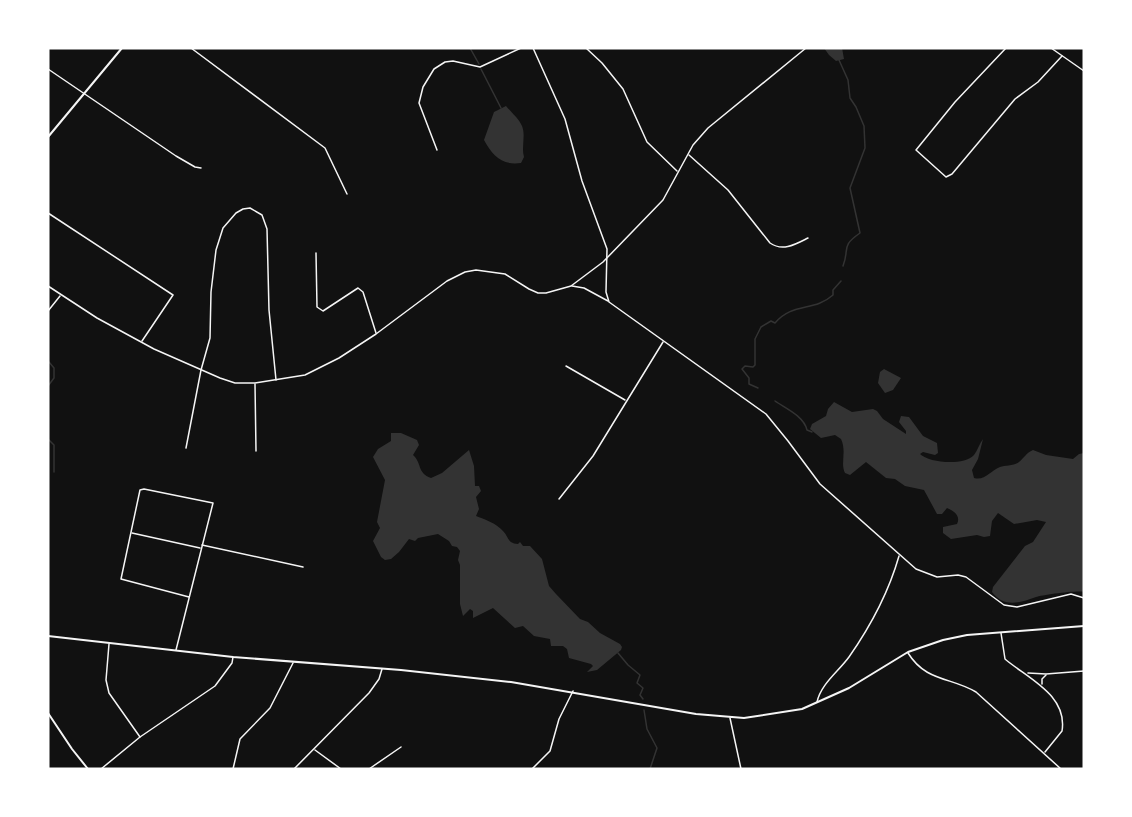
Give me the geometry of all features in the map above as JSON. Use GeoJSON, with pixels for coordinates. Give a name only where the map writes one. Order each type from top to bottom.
{"type":"FeatureCollection","features":[{"type":"Feature","properties":{"kind":"main road"},"geometry":{"type":"LineString","coordinates":[[48,137],[122,48]]}},
{"type":"Feature","properties":{"kind":"main road"},"geometry":{"type":"LineString","coordinates":[[48,636],[232,657],[511,682],[696,714],[744,718],[802,709],[849,688],[908,652],[953,638],[1084,626]]}},
{"type":"Feature","properties":{"kind":"main road"},"geometry":{"type":"LineString","coordinates":[[48,713],[88,769]]}},
{"type":"Feature","properties":{"kind":"street"},"geometry":{"type":"LineString","coordinates":[[191,48],[324,148],[347,194]]}},
{"type":"Feature","properties":{"kind":"street"},"geometry":{"type":"LineString","coordinates":[[437,150],[419,103],[423,87],[434,69],[453,61],[480,66],[521,48]]}},
{"type":"Feature","properties":{"kind":"street"},"geometry":{"type":"LineString","coordinates":[[533,48],[565,119],[582,181],[609,256],[606,292],[609,302]]}},
{"type":"Feature","properties":{"kind":"street"},"geometry":{"type":"LineString","coordinates":[[586,48],[602,63],[622,88],[647,142],[678,171]]}},
{"type":"Feature","properties":{"kind":"street"},"geometry":{"type":"LineString","coordinates":[[48,286],[97,318],[161,353],[235,383],[276,381],[297,377],[315,370],[376,334],[447,281],[465,272],[476,270],[505,274],[538,293],[571,286],[609,256],[663,200],[699,137],[724,113],[806,48]]}},
{"type":"Feature","properties":{"kind":"street"},"geometry":{"type":"LineString","coordinates":[[1006,48],[955,102],[916,150],[946,177],[952,174],[1015,99],[1038,82],[1062,56]]}},
{"type":"Feature","properties":{"kind":"street"},"geometry":{"type":"LineString","coordinates":[[1052,48],[1084,71]]}},
{"type":"Feature","properties":{"kind":"street"},"geometry":{"type":"LineString","coordinates":[[48,69],[182,160],[201,168]]}},
{"type":"Feature","properties":{"kind":"street"},"geometry":{"type":"LineString","coordinates":[[688,154],[728,190],[770,243],[776,247],[792,246],[808,238]]}},
{"type":"Feature","properties":{"kind":"street"},"geometry":{"type":"LineString","coordinates":[[186,448],[201,370],[210,338],[211,292],[219,239],[223,228],[243,208],[250,208],[262,215],[267,229],[269,310],[276,381]]}},
{"type":"Feature","properties":{"kind":"street"},"geometry":{"type":"LineString","coordinates":[[48,213],[173,294],[142,342]]}},
{"type":"Feature","properties":{"kind":"street"},"geometry":{"type":"LineString","coordinates":[[316,253],[316,298],[319,310],[323,311],[358,288],[361,289],[376,334]]}},
{"type":"Feature","properties":{"kind":"street"},"geometry":{"type":"LineString","coordinates":[[571,286],[584,288],[609,302],[766,414],[820,484],[916,569],[930,575],[966,577],[1004,605],[1017,607],[1071,594],[1084,598]]}},
{"type":"Feature","properties":{"kind":"street"},"geometry":{"type":"LineString","coordinates":[[48,312],[60,295]]}},
{"type":"Feature","properties":{"kind":"street"},"geometry":{"type":"LineString","coordinates":[[559,499],[593,456],[663,342]]}},
{"type":"Feature","properties":{"kind":"street"},"geometry":{"type":"LineString","coordinates":[[566,366],[626,400]]}},
{"type":"Feature","properties":{"kind":"street"},"geometry":{"type":"LineString","coordinates":[[255,383],[256,451]]}},
{"type":"Feature","properties":{"kind":"street"},"geometry":{"type":"LineString","coordinates":[[176,651],[213,503],[140,490],[121,579],[189,597]]}},
{"type":"Feature","properties":{"kind":"street"},"geometry":{"type":"LineString","coordinates":[[130,533],[201,549]]}},
{"type":"Feature","properties":{"kind":"street"},"geometry":{"type":"LineString","coordinates":[[202,545],[303,567]]}},
{"type":"Feature","properties":{"kind":"street"},"geometry":{"type":"LineString","coordinates":[[817,702],[819,693],[846,660],[863,633],[893,579],[899,556]]}},
{"type":"Feature","properties":{"kind":"street"},"geometry":{"type":"LineString","coordinates":[[1001,633],[1005,659],[1027,673],[1058,705],[1064,724],[1058,738],[1044,753]]}},
{"type":"Feature","properties":{"kind":"street"},"geometry":{"type":"LineString","coordinates":[[110,644],[106,680],[109,693],[140,737]]}},
{"type":"Feature","properties":{"kind":"street"},"geometry":{"type":"LineString","coordinates":[[908,652],[919,667],[932,676],[965,686],[976,692],[1062,769]]}},
{"type":"Feature","properties":{"kind":"street"},"geometry":{"type":"LineString","coordinates":[[101,769],[140,737],[215,686],[232,663],[232,657]]}},
{"type":"Feature","properties":{"kind":"street"},"geometry":{"type":"LineString","coordinates":[[233,769],[240,739],[270,708],[294,662]]}},
{"type":"Feature","properties":{"kind":"street"},"geometry":{"type":"LineString","coordinates":[[294,769],[369,693],[382,669]]}},
{"type":"Feature","properties":{"kind":"street"},"geometry":{"type":"LineString","coordinates":[[1027,673],[1084,671]]}},
{"type":"Feature","properties":{"kind":"street"},"geometry":{"type":"LineString","coordinates":[[1041,686],[1046,674]]}},
{"type":"Feature","properties":{"kind":"street"},"geometry":{"type":"LineString","coordinates":[[532,769],[550,751],[559,719],[573,691]]}},
{"type":"Feature","properties":{"kind":"street"},"geometry":{"type":"LineString","coordinates":[[729,717],[741,769]]}},
{"type":"Feature","properties":{"kind":"street"},"geometry":{"type":"LineString","coordinates":[[369,769],[401,747]]}},
{"type":"Feature","properties":{"kind":"street"},"geometry":{"type":"LineString","coordinates":[[315,749],[341,769]]}},
{"type":"Feature","properties":{"kind":"shaded area"},"geometry":{"type":"Polygon","coordinates":[[[824,48],[842,48],[844,59],[836,61],[824,48]]]}},
{"type":"Feature","properties":{"kind":"shaded area"},"geometry":{"type":"Polygon","coordinates":[[[506,106],[522,126],[524,157],[521,163],[508,163],[498,158],[484,140],[494,112],[506,106]]]}},
{"type":"Feature","properties":{"kind":"shaded area"},"geometry":{"type":"Polygon","coordinates":[[[884,369],[901,378],[893,390],[885,393],[878,383],[880,372],[884,369]]]}},
{"type":"Feature","properties":{"kind":"shaded area"},"geometry":{"type":"Polygon","coordinates":[[[834,402],[852,412],[873,409],[883,419],[906,434],[899,422],[901,416],[909,417],[923,436],[937,443],[938,453],[935,455],[923,452],[920,454],[931,460],[963,461],[974,455],[983,439],[978,459],[972,470],[974,478],[978,479],[1000,467],[1017,463],[1033,450],[1046,455],[1073,459],[1084,453],[1084,592],[1052,594],[1012,603],[997,597],[992,592],[993,587],[1025,546],[1033,542],[1046,522],[1037,520],[1014,524],[998,513],[992,521],[990,536],[977,535],[951,539],[943,533],[943,527],[957,524],[957,516],[947,508],[942,514],[937,514],[924,490],[905,486],[895,479],[886,478],[866,462],[850,475],[845,473],[841,439],[835,435],[821,438],[810,429],[812,424],[826,416],[834,402]]]}},
{"type":"Feature","properties":{"kind":"shaded area"},"geometry":{"type":"Polygon","coordinates":[[[391,433],[401,433],[417,440],[419,445],[413,455],[422,471],[431,478],[442,473],[469,450],[474,466],[475,486],[479,486],[481,491],[476,497],[479,509],[476,516],[497,526],[512,542],[530,546],[542,559],[549,586],[580,619],[620,644],[621,650],[597,670],[587,672],[593,666],[591,664],[569,658],[567,649],[563,646],[551,646],[550,639],[534,636],[523,626],[515,628],[493,608],[473,618],[473,611],[470,609],[463,616],[460,604],[458,560],[460,551],[438,534],[418,538],[415,541],[409,539],[391,559],[385,560],[381,557],[373,541],[380,528],[377,522],[385,480],[373,457],[378,449],[391,441],[391,433]]]}},
{"type":"Feature","properties":{"kind":"waterway"},"geometry":{"type":"LineString","coordinates":[[470,48],[479,64]]}},
{"type":"Feature","properties":{"kind":"waterway"},"geometry":{"type":"LineString","coordinates":[[839,60],[848,80],[850,98],[864,126],[865,148],[850,188],[860,233],[848,245],[843,266]]}},
{"type":"Feature","properties":{"kind":"waterway"},"geometry":{"type":"LineString","coordinates":[[481,69],[501,108]]}},
{"type":"Feature","properties":{"kind":"waterway"},"geometry":{"type":"LineString","coordinates":[[758,388],[749,384],[749,378],[742,369],[745,366],[755,365],[755,339],[761,327],[771,321],[775,323],[782,316],[796,309],[826,300],[833,295],[833,290],[841,281]]}},
{"type":"Feature","properties":{"kind":"waterway"},"geometry":{"type":"LineString","coordinates":[[48,386],[54,378],[54,368],[49,362]]}},
{"type":"Feature","properties":{"kind":"waterway"},"geometry":{"type":"LineString","coordinates":[[775,401],[798,417],[807,430],[812,432]]}},
{"type":"Feature","properties":{"kind":"waterway"},"geometry":{"type":"LineString","coordinates":[[48,439],[54,445],[54,472]]}},
{"type":"Feature","properties":{"kind":"waterway"},"geometry":{"type":"LineString","coordinates":[[618,653],[640,675],[637,683],[643,688],[640,695],[643,699]]}},
{"type":"Feature","properties":{"kind":"waterway"},"geometry":{"type":"LineString","coordinates":[[644,710],[647,729],[657,748],[650,769]]}}]}
